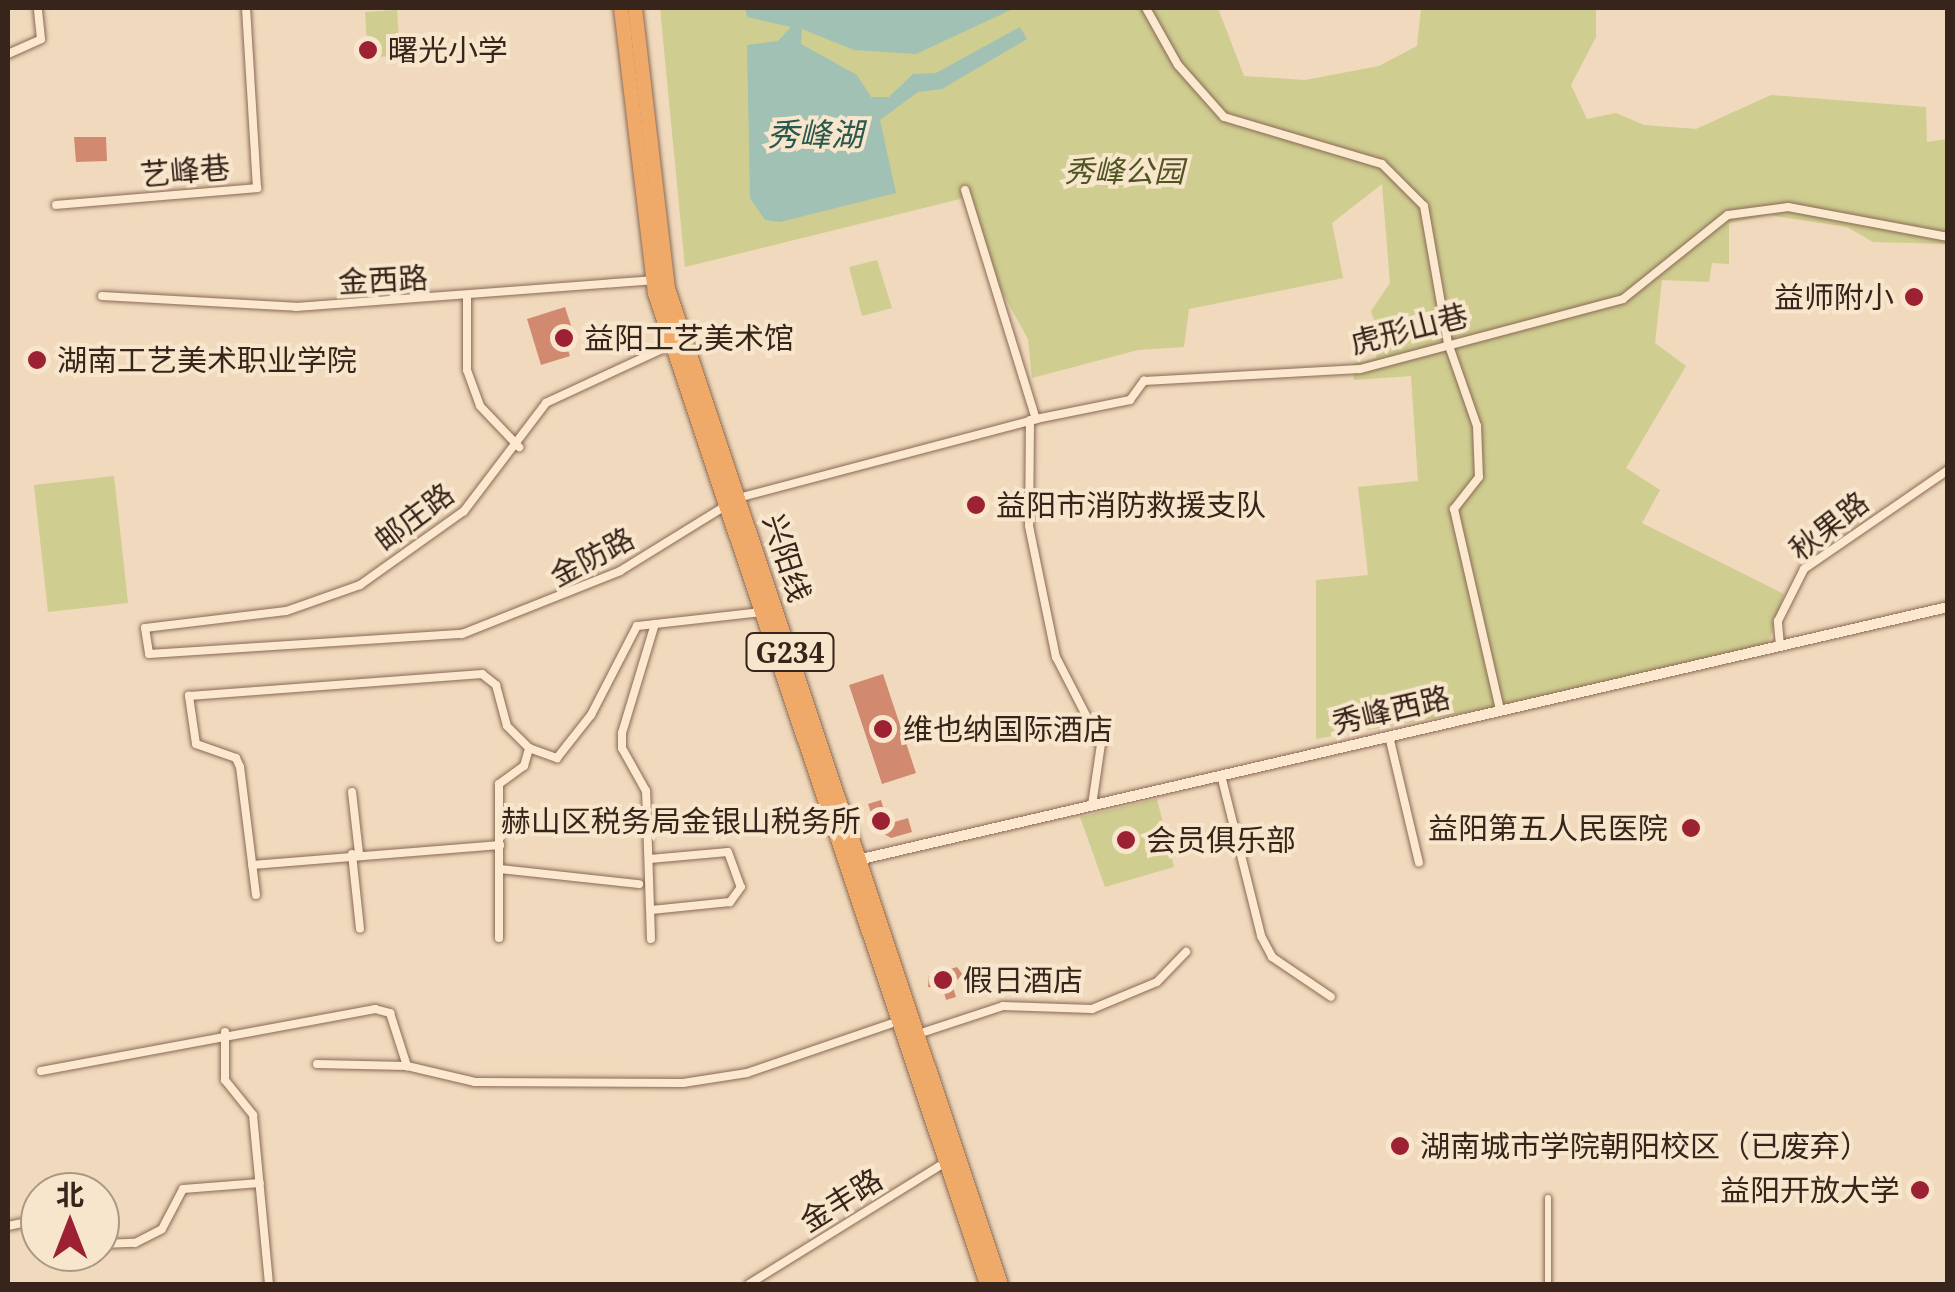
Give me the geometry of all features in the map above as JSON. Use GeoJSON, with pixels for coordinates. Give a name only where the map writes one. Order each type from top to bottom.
{"type":"FeatureCollection","features":[{"type":"Feature","properties":{"kind":"highway","name":"兴阳线"},"geometry":{"type":"LineString","coordinates":[[621,8],[659,280],[853,861],[899,1021],[1002,1284]]}},
{"type":"Feature","properties":{"kind":"highway","name":"兴阳线"},"geometry":{"type":"LineString","coordinates":[[635,8],[659,280]]}},
{"type":"Feature","properties":{"kind":"highway","name":"兴阳线"},"geometry":{"type":"LineString","coordinates":[[732,501],[762,612],[918,1034],[987,1284]]}},
{"type":"Feature","properties":{"kind":"street"},"geometry":{"type":"LineString","coordinates":[[8,54],[41,39],[38,8]]}},
{"type":"Feature","properties":{"kind":"street","name":"艺峰巷"},"geometry":{"type":"LineString","coordinates":[[56,205],[257,188],[246,8]]}},
{"type":"Feature","properties":{"kind":"street"},"geometry":{"type":"LineString","coordinates":[[1146,8],[1178,65],[1224,117],[1382,164],[1424,206],[1448,343],[1476,426],[1479,477],[1454,509],[1500,710]]}},
{"type":"Feature","properties":{"kind":"street"},"geometry":{"type":"LineString","coordinates":[[965,190],[1033,419],[1029,526],[1056,657],[1101,744],[1092,805]]}},
{"type":"Feature","properties":{"kind":"street","name":"虎形山巷"},"geometry":{"type":"LineString","coordinates":[[1033,419],[1130,400],[1144,381],[1360,369],[1623,299],[1728,214],[1788,207],[1948,238]]}},
{"type":"Feature","properties":{"kind":"street","name":"金西路"},"geometry":{"type":"LineString","coordinates":[[102,296],[296,306],[467,299],[659,280]]}},
{"type":"Feature","properties":{"kind":"street"},"geometry":{"type":"LineString","coordinates":[[467,299],[467,370],[480,406],[518,448]]}},
{"type":"Feature","properties":{"kind":"street","name":"邮庄路"},"geometry":{"type":"LineString","coordinates":[[149,654],[144,628],[286,612],[360,585],[464,511],[518,448],[546,404],[679,341]]}},
{"type":"Feature","properties":{"kind":"street","name":"金防路"},"geometry":{"type":"LineString","coordinates":[[149,654],[462,634],[620,571],[732,501],[1033,419]]}},
{"type":"Feature","properties":{"kind":"street","name":"秋果路"},"geometry":{"type":"LineString","coordinates":[[1780,646],[1778,621],[1804,569],[1948,470]]}},
{"type":"Feature","properties":{"kind":"street","name":"秀峰西路"},"geometry":{"type":"LineString","coordinates":[[853,861],[1948,607]]}},
{"type":"Feature","properties":{"kind":"street"},"geometry":{"type":"LineString","coordinates":[[256,895],[240,767],[236,758],[196,744],[189,696],[482,674],[496,685],[507,726],[529,748],[557,758],[568,748],[637,626],[762,612]]}},
{"type":"Feature","properties":{"kind":"street"},"geometry":{"type":"LineString","coordinates":[[651,938],[646,791],[622,733],[655,624]]}},
{"type":"Feature","properties":{"kind":"street"},"geometry":{"type":"LineString","coordinates":[[1390,736],[1419,863]]}},
{"type":"Feature","properties":{"kind":"street"},"geometry":{"type":"LineString","coordinates":[[499,938],[498,784],[524,766],[529,748]]}},
{"type":"Feature","properties":{"kind":"street"},"geometry":{"type":"LineString","coordinates":[[1221,775],[1262,936],[1272,958],[1331,997]]}},
{"type":"Feature","properties":{"kind":"street"},"geometry":{"type":"LineString","coordinates":[[352,792],[360,930]]}},
{"type":"Feature","properties":{"kind":"street"},"geometry":{"type":"LineString","coordinates":[[252,865],[356,853],[500,845]]}},
{"type":"Feature","properties":{"kind":"street"},"geometry":{"type":"LineString","coordinates":[[650,860],[728,852],[741,887],[730,902],[651,910]]}},
{"type":"Feature","properties":{"kind":"street"},"geometry":{"type":"LineString","coordinates":[[500,869],[639,884]]}},
{"type":"Feature","properties":{"kind":"street"},"geometry":{"type":"LineString","coordinates":[[918,1034],[1003,1006],[1092,1008],[1157,982],[1186,952]]}},
{"type":"Feature","properties":{"kind":"street"},"geometry":{"type":"LineString","coordinates":[[41,1071],[225,1032],[375,1009],[390,1013],[407,1066]]}},
{"type":"Feature","properties":{"kind":"street"},"geometry":{"type":"LineString","coordinates":[[316,1064],[407,1066],[475,1082],[683,1083],[762,1069],[899,1021]]}},
{"type":"Feature","properties":{"kind":"street"},"geometry":{"type":"LineString","coordinates":[[225,1032],[224,1080],[253,1115],[270,1284]]}},
{"type":"Feature","properties":{"kind":"street","name":"金丰路"},"geometry":{"type":"LineString","coordinates":[[749,1284],[952,1158]]}},
{"type":"Feature","properties":{"kind":"street"},"geometry":{"type":"LineString","coordinates":[[120,1243],[136,1243],[162,1230],[184,1189],[260,1183]]}},
{"type":"Feature","properties":{"kind":"street"},"geometry":{"type":"LineString","coordinates":[[1548,1198],[1548,1284]]}},
{"type":"Feature","properties":{"kind":"green space","name":"秀峰公园"},"geometry":{"type":"Polygon","coordinates":[[[660,8],[1218,8],[1244,76],[1305,80],[1379,66],[1417,46],[1421,8],[1596,8],[1596,37],[1571,85],[1587,119],[1616,113],[1644,125],[1696,129],[1771,95],[1926,107],[1927,142],[1947,139],[1947,244],[1873,242],[1847,227],[1769,215],[1729,223],[1729,264],[1712,263],[1709,282],[1662,280],[1655,343],[1686,366],[1626,468],[1660,490],[1642,523],[1784,594],[1768,644],[1503,706],[1316,739],[1316,580],[1368,575],[1358,487],[1418,481],[1411,376],[1354,380],[1352,364],[1376,358],[1380,338],[1371,311],[1390,283],[1382,184],[1332,223],[1343,278],[1189,309],[1184,347],[1138,350],[1032,378],[1028,339],[993,276],[972,196],[685,267],[660,8]]]}},
{"type":"Feature","properties":{"kind":"green space"},"geometry":{"type":"Polygon","coordinates":[[[397,10],[400,56],[368,57],[365,12],[397,10]]]}},
{"type":"Feature","properties":{"kind":"green space"},"geometry":{"type":"Polygon","coordinates":[[[877,260],[892,308],[862,316],[849,267],[877,260]]]}},
{"type":"Feature","properties":{"kind":"green space"},"geometry":{"type":"Polygon","coordinates":[[[114,476],[128,603],[48,612],[34,485],[114,476]]]}},
{"type":"Feature","properties":{"kind":"green space","name":"会员俱乐部"},"geometry":{"type":"Polygon","coordinates":[[[1157,799],[1174,867],[1105,887],[1080,817],[1157,799]]]}},
{"type":"Feature","properties":{"kind":"water","name":"秀峰湖"},"geometry":{"type":"Polygon","coordinates":[[[745,8],[1015,8],[916,54],[854,50],[802,29],[801,44],[857,75],[871,97],[889,97],[913,74],[936,73],[1020,27],[1027,39],[942,89],[918,92],[880,120],[896,193],[780,222],[765,220],[750,198],[747,45],[778,41],[791,27],[747,17],[745,8]]]}},
{"type":"Feature","properties":{"kind":"building"},"geometry":{"type":"Polygon","coordinates":[[[74,137],[106,137],[107,161],[76,162],[74,137]]]}},
{"type":"Feature","properties":{"kind":"building","name":"益阳工艺美术馆"},"geometry":{"type":"Polygon","coordinates":[[[565,307],[577,344],[567,347],[570,356],[541,365],[527,319],[565,307]]]}},
{"type":"Feature","properties":{"kind":"building","name":"维也纳国际酒店"},"geometry":{"type":"Polygon","coordinates":[[[883,674],[916,773],[882,784],[849,685],[883,674]]]}},
{"type":"Feature","properties":{"kind":"building","name":"赫山区税务局金银山税务所"},"geometry":{"type":"Polygon","coordinates":[[[881,800],[888,824],[908,818],[912,832],[891,838],[877,830],[868,804],[881,800]]]}},
{"type":"Feature","properties":{"kind":"building","name":"假日酒店"},"geometry":{"type":"Polygon","coordinates":[[[957,967],[963,975],[952,984],[956,997],[946,1000],[943,988],[928,987],[929,976],[957,967]]]}},
{"type":"Feature","properties":{"kind":"place","name":"曙光小学"},"geometry":{"type":"Point","coordinates":[368,50]}},
{"type":"Feature","properties":{"kind":"place","name":"益师附小"},"geometry":{"type":"Point","coordinates":[1914,297]}},
{"type":"Feature","properties":{"kind":"place","name":"益阳工艺美术馆"},"geometry":{"type":"Point","coordinates":[564,338]}},
{"type":"Feature","properties":{"kind":"place","name":"湖南工艺美术职业学院"},"geometry":{"type":"Point","coordinates":[37,360]}},
{"type":"Feature","properties":{"kind":"place","name":"益阳市消防救援支队"},"geometry":{"type":"Point","coordinates":[976,505]}},
{"type":"Feature","properties":{"kind":"place","name":"维也纳国际酒店"},"geometry":{"type":"Point","coordinates":[883,729]}},
{"type":"Feature","properties":{"kind":"place","name":"赫山区税务局金银山税务所"},"geometry":{"type":"Point","coordinates":[881,821]}},
{"type":"Feature","properties":{"kind":"place","name":"益阳第五人民医院"},"geometry":{"type":"Point","coordinates":[1691,828]}},
{"type":"Feature","properties":{"kind":"place","name":"会员俱乐部"},"geometry":{"type":"Point","coordinates":[1126,840]}},
{"type":"Feature","properties":{"kind":"place","name":"假日酒店"},"geometry":{"type":"Point","coordinates":[943,980]}},
{"type":"Feature","properties":{"kind":"place","name":"湖南城市学院朝阳校区（已废弃）"},"geometry":{"type":"Point","coordinates":[1400,1146]}},
{"type":"Feature","properties":{"kind":"place","name":"益阳开放大学"},"geometry":{"type":"Point","coordinates":[1920,1190]}}]}
